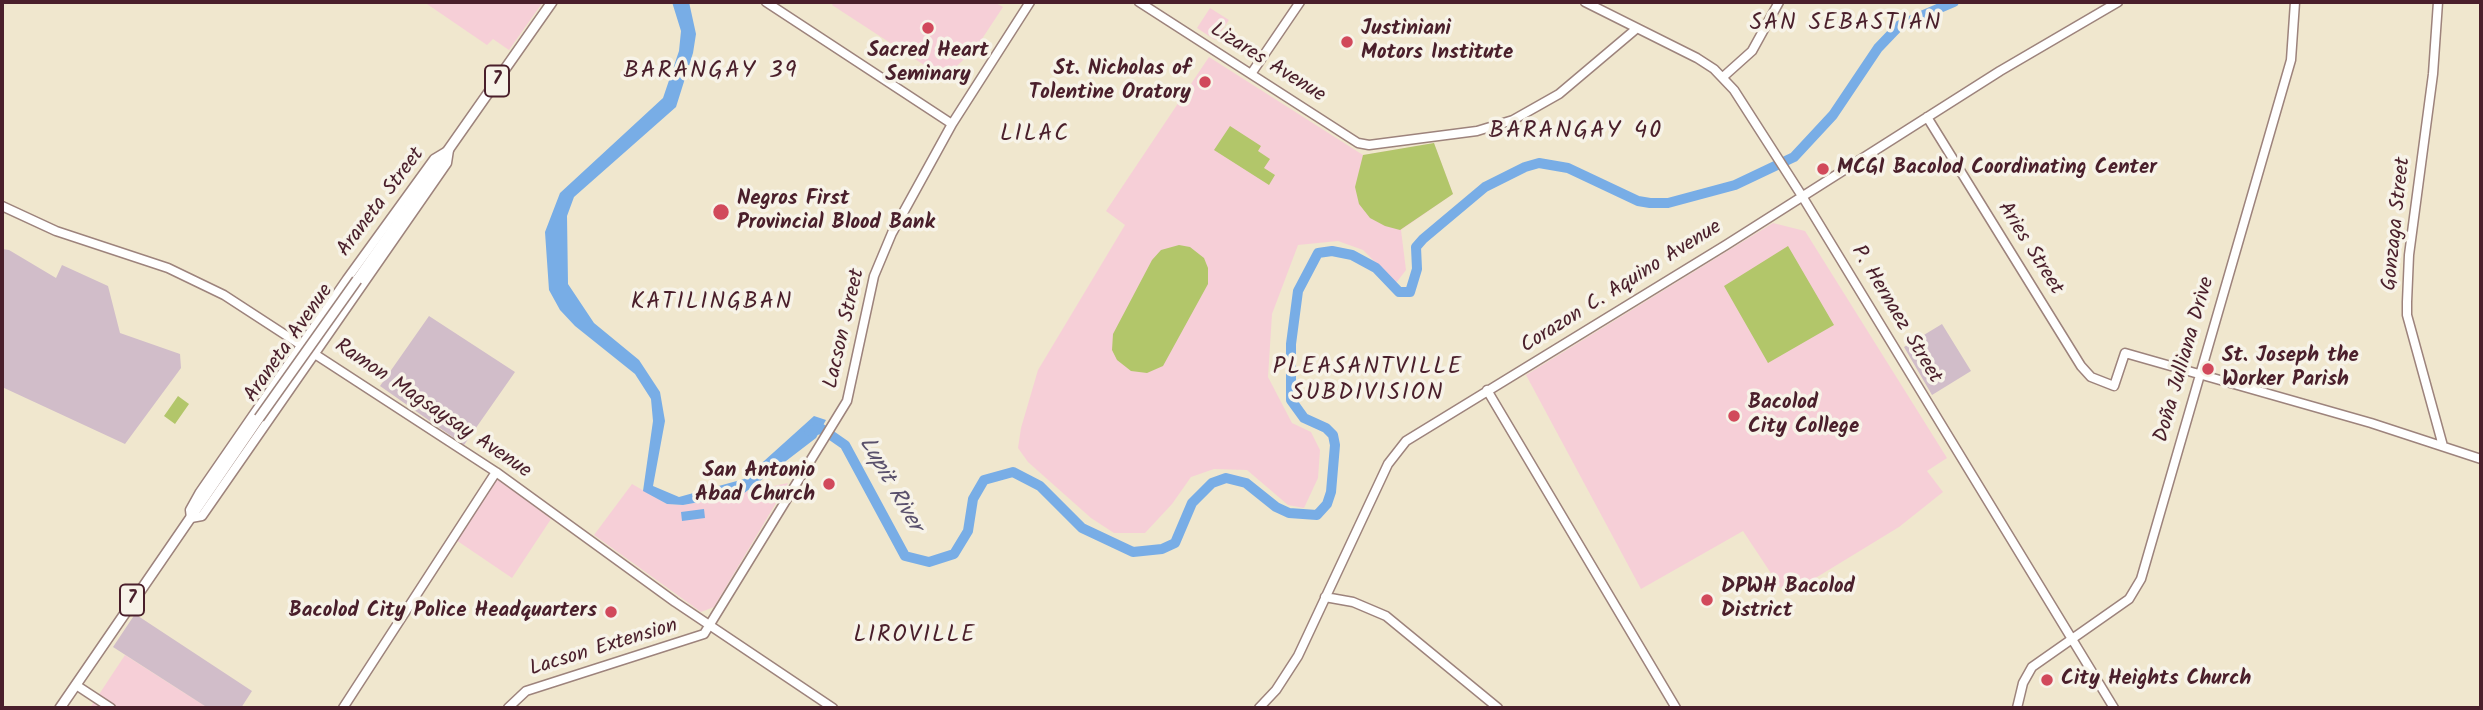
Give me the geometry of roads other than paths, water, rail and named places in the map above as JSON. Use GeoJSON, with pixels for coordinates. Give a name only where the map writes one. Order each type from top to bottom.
{"type":"FeatureCollection","features":[{"type":"Feature","properties":{"kind":"main road","name":"Araneta Avenue"},"geometry":{"type":"LineString","coordinates":[[60,708],[259,418],[552,2]]}},
{"type":"Feature","properties":{"kind":"street"},"geometry":{"type":"LineString","coordinates":[[766,2],[952,124]]}},
{"type":"Feature","properties":{"kind":"street","name":"Lacson Street"},"geometry":{"type":"LineString","coordinates":[[710,625],[852,391],[874,276],[908,200],[952,124],[1030,2]]}},
{"type":"Feature","properties":{"kind":"street","name":"Lizares Avenue"},"geometry":{"type":"LineString","coordinates":[[1139,2],[1363,144],[1477,131],[1513,120],[1559,94],[1636,29]]}},
{"type":"Feature","properties":{"kind":"street"},"geometry":{"type":"LineString","coordinates":[[1251,74],[1300,2]]}},
{"type":"Feature","properties":{"kind":"street","name":"P. Hernaez Street"},"geometry":{"type":"LineString","coordinates":[[1585,2],[1697,58],[1723,77],[1802,196],[2114,708]]}},
{"type":"Feature","properties":{"kind":"street"},"geometry":{"type":"LineString","coordinates":[[1723,77],[1752,51],[1779,2]]}},
{"type":"Feature","properties":{"kind":"street","name":"Corazon C. Aquino Avenue"},"geometry":{"type":"LineString","coordinates":[[1259,708],[1276,690],[1296,660],[1394,453],[1406,441],[1927,117],[2118,2]]}},
{"type":"Feature","properties":{"kind":"street","name":"Doña Julliana Drive"},"geometry":{"type":"LineString","coordinates":[[2017,708],[2027,673],[2070,638],[2129,599],[2141,579],[2291,60],[2295,2]]}},
{"type":"Feature","properties":{"kind":"street","name":"Gonzaga Street"},"geometry":{"type":"LineString","coordinates":[[2438,2],[2433,74],[2409,255],[2407,314],[2443,446]]}},
{"type":"Feature","properties":{"kind":"street"},"geometry":{"type":"LineString","coordinates":[[1262,81],[1263,59]]}},
{"type":"Feature","properties":{"kind":"street","name":"Aries Street"},"geometry":{"type":"LineString","coordinates":[[1927,117],[2081,366],[2091,377],[2114,386],[2125,353],[2199,376]]}},
{"type":"Feature","properties":{"kind":"street","name":"Araneta Street"},"geometry":{"type":"LineString","coordinates":[[449,150],[447,163],[202,516],[191,517],[190,510],[200,492],[302,345],[434,159],[449,150]]}},
{"type":"Feature","properties":{"kind":"street","name":"Ramon Magsaysay Avenue"},"geometry":{"type":"LineString","coordinates":[[2,206],[56,230],[196,281],[314,352],[496,472],[710,625],[833,708]]}},
{"type":"Feature","properties":{"kind":"street"},"geometry":{"type":"LineString","coordinates":[[2199,376],[2481,459]]}},
{"type":"Feature","properties":{"kind":"street"},"geometry":{"type":"LineString","coordinates":[[1487,390],[1676,708]]}},
{"type":"Feature","properties":{"kind":"street"},"geometry":{"type":"LineString","coordinates":[[343,708],[496,472]]}},
{"type":"Feature","properties":{"kind":"street"},"geometry":{"type":"LineString","coordinates":[[1325,597],[1353,602],[1386,616],[1498,708]]}},
{"type":"Feature","properties":{"kind":"street","name":"Lacson Extension"},"geometry":{"type":"LineString","coordinates":[[508,708],[526,691],[699,637],[710,625]]}},
{"type":"Feature","properties":{"kind":"street"},"geometry":{"type":"LineString","coordinates":[[76,685],[111,708]]}},
{"type":"Feature","properties":{"kind":"water"},"geometry":{"type":"Polygon","coordinates":[[[672,2],[689,2],[696,34],[693,53],[676,107],[574,197],[567,216],[568,284],[594,323],[639,360],[660,392],[665,421],[653,486],[679,497],[744,479],[814,416],[826,420],[816,438],[743,494],[683,505],[667,504],[643,491],[653,421],[651,399],[635,374],[575,326],[560,310],[549,290],[545,232],[560,193],[663,98],[679,51],[681,31],[672,2]]]}},
{"type":"Feature","properties":{"kind":"water"},"geometry":{"type":"Polygon","coordinates":[[[704,509],[705,518],[682,521],[681,512],[704,509]]]}},
{"type":"Feature","properties":{"kind":"waterway","name":"Lupit River"},"geometry":{"type":"LineString","coordinates":[[809,431],[822,429],[845,445],[905,556],[929,562],[954,554],[968,531],[973,499],[984,480],[1013,472],[1040,486],[1082,528],[1133,552],[1162,549],[1175,543],[1192,503],[1212,483],[1226,478],[1246,483],[1276,507],[1289,513],[1317,515],[1327,504],[1331,492],[1335,445],[1333,435],[1326,428],[1304,418],[1291,400],[1291,344],[1298,291],[1318,253],[1332,251],[1352,255],[1376,268],[1399,292],[1410,292],[1417,269],[1416,247],[1423,239],[1485,187],[1525,167],[1539,163],[1568,168],[1638,201],[1650,203],[1668,203],[1735,185],[1794,157],[1833,115],[1878,48],[1900,25],[1954,2]]}},
{"type":"Feature","properties":{"kind":"place","name":"Sacred Heart Seminary"},"geometry":{"type":"Point","coordinates":[928,28]}},
{"type":"Feature","properties":{"kind":"place","name":"Justiniani Motors Institute"},"geometry":{"type":"Point","coordinates":[1347,42]}},
{"type":"Feature","properties":{"kind":"place","name":"St. Nicholas of Tolentine Oratory"},"geometry":{"type":"Point","coordinates":[1205,82]}},
{"type":"Feature","properties":{"kind":"place","name":"MCGI Bacolod Coordinating Center"},"geometry":{"type":"Point","coordinates":[1823,169]}},
{"type":"Feature","properties":{"kind":"place","name":"Negros First Provincial Blood Bank"},"geometry":{"type":"Point","coordinates":[721,212]}},
{"type":"Feature","properties":{"kind":"place","name":"St. Joseph the Worker Parish"},"geometry":{"type":"Point","coordinates":[2208,369]}},
{"type":"Feature","properties":{"kind":"place","name":"Bacolod City College"},"geometry":{"type":"Point","coordinates":[1734,416]}},
{"type":"Feature","properties":{"kind":"place","name":"San Antonio Abad Church"},"geometry":{"type":"Point","coordinates":[829,484]}},
{"type":"Feature","properties":{"kind":"place","name":"DPWH Bacolod District"},"geometry":{"type":"Point","coordinates":[1707,600]}},
{"type":"Feature","properties":{"kind":"place","name":"Bacolod City Police Headquarters"},"geometry":{"type":"Point","coordinates":[611,612]}},
{"type":"Feature","properties":{"kind":"place","name":"City Heights Church"},"geometry":{"type":"Point","coordinates":[2047,680]}},
{"type":"Feature","properties":{"kind":"district","name":"SAN SEBASTIAN"},"geometry":{"type":"Point","coordinates":[1846,25]}},
{"type":"Feature","properties":{"kind":"district","name":"BARANGAY 39"},"geometry":{"type":"Point","coordinates":[711,73]}},
{"type":"Feature","properties":{"kind":"district","name":"BARANGAY 40"},"geometry":{"type":"Point","coordinates":[1576,133]}},
{"type":"Feature","properties":{"kind":"district","name":"LILAC"},"geometry":{"type":"Point","coordinates":[1035,136]}},
{"type":"Feature","properties":{"kind":"district","name":"KATILINGBAN"},"geometry":{"type":"Point","coordinates":[712,304]}},
{"type":"Feature","properties":{"kind":"district","name":"PLEASANTVILLE SUBDIVISION"},"geometry":{"type":"Point","coordinates":[1368,382]}},
{"type":"Feature","properties":{"kind":"district","name":"LIROVILLE"},"geometry":{"type":"Point","coordinates":[915,637]}}]}
